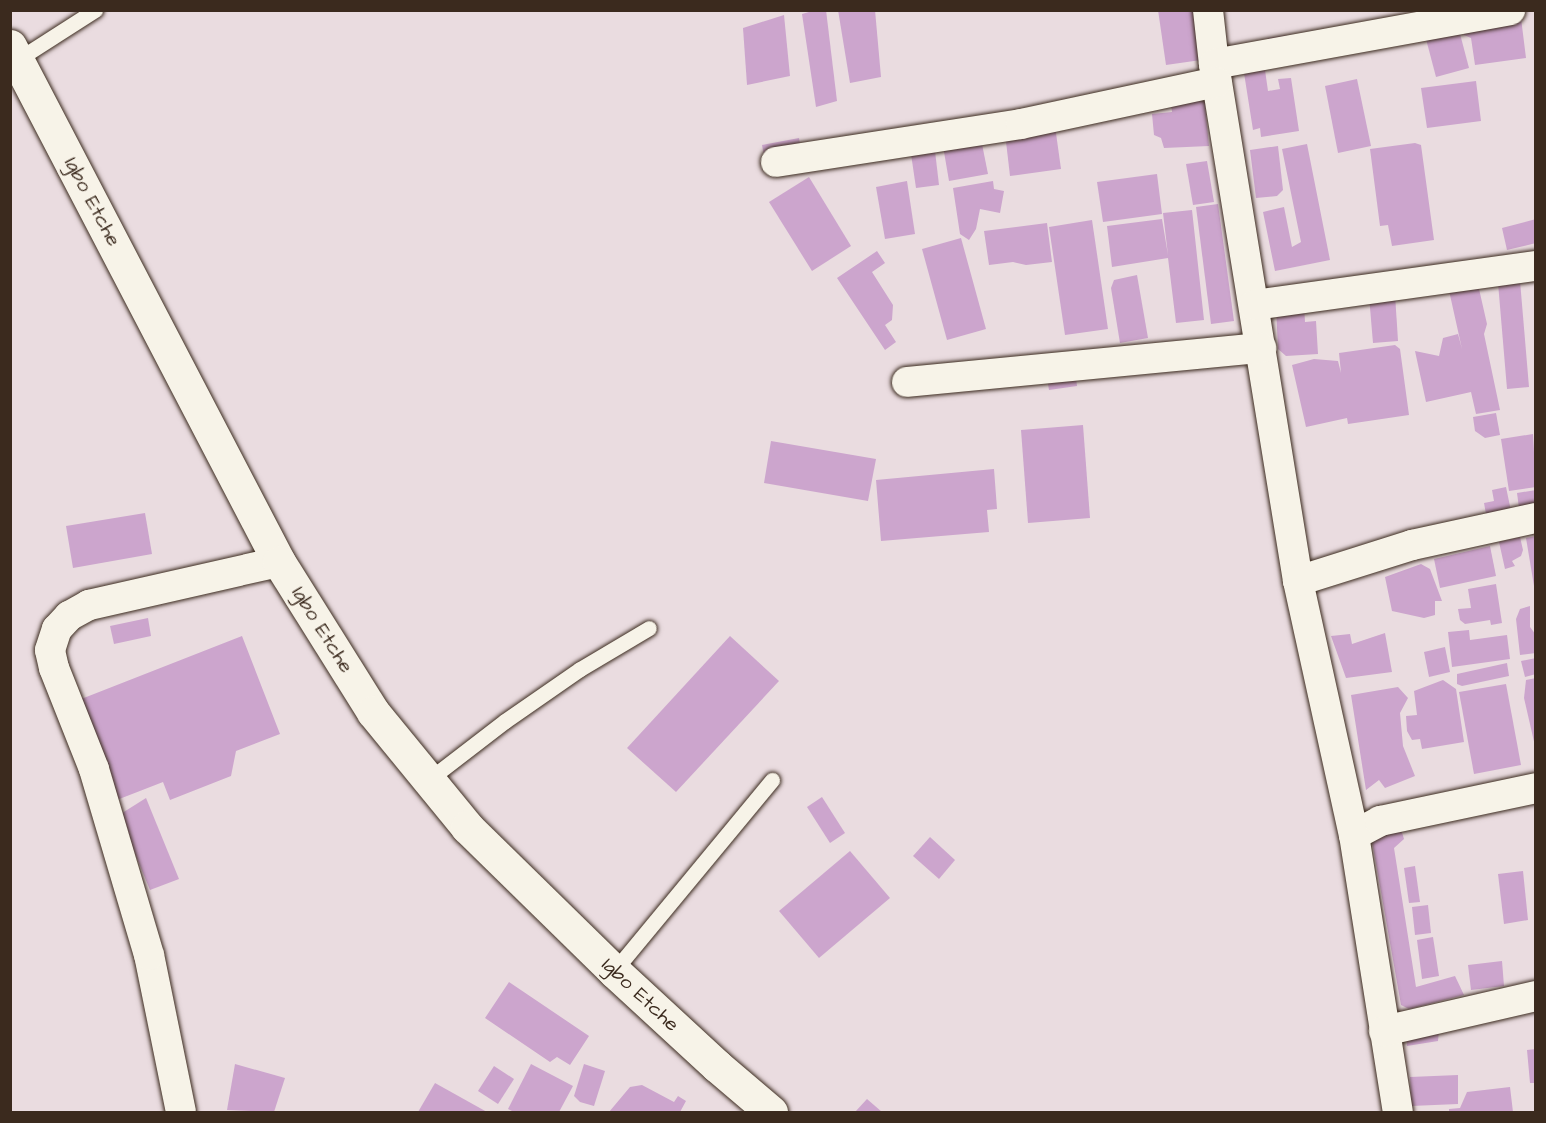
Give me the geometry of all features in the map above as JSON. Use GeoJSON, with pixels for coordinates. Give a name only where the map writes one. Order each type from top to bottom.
{"type":"FeatureCollection","features":[{"type":"Feature","properties":{"kind":"street"},"geometry":{"type":"LineString","coordinates":[[1208,10],[1215,73],[1298,581],[1354,835],[1398,1113]]}},
{"type":"Feature","properties":{"kind":"street"},"geometry":{"type":"LineString","coordinates":[[776,162],[1021,124],[1215,73],[1510,10]]}},
{"type":"Feature","properties":{"kind":"street","name":"Igbo Etche"},"geometry":{"type":"LineString","coordinates":[[14,53],[279,562],[373,712],[427,781],[467,827],[614,971],[771,1113]]}},
{"type":"Feature","properties":{"kind":"street"},"geometry":{"type":"LineString","coordinates":[[1254,305],[1536,266]]}},
{"type":"Feature","properties":{"kind":"street"},"geometry":{"type":"LineString","coordinates":[[907,382],[1261,348]]}},
{"type":"Feature","properties":{"kind":"street"},"geometry":{"type":"LineString","coordinates":[[1298,581],[1412,545],[1536,518]]}},
{"type":"Feature","properties":{"kind":"street"},"geometry":{"type":"LineString","coordinates":[[181,1113],[149,955],[94,769],[54,668],[50,650],[57,629],[69,616],[89,605],[279,562]]}},
{"type":"Feature","properties":{"kind":"street"},"geometry":{"type":"LineString","coordinates":[[1354,835],[1380,821],[1536,788]]}},
{"type":"Feature","properties":{"kind":"street"},"geometry":{"type":"LineString","coordinates":[[1384,1032],[1536,996]]}},
{"type":"Feature","properties":{"kind":"lane"},"geometry":{"type":"LineString","coordinates":[[14,53],[95,10]]}},
{"type":"Feature","properties":{"kind":"lane"},"geometry":{"type":"LineString","coordinates":[[427,781],[570,675],[649,628]]}},
{"type":"Feature","properties":{"kind":"lane"},"geometry":{"type":"LineString","coordinates":[[614,971],[772,780]]}},
{"type":"Feature","properties":{"kind":"building"},"geometry":{"type":"Polygon","coordinates":[[[826,10],[837,101],[816,107],[802,14],[826,10]]]}},
{"type":"Feature","properties":{"kind":"building"},"geometry":{"type":"Polygon","coordinates":[[[838,10],[875,10],[881,77],[850,83],[838,10]]]}},
{"type":"Feature","properties":{"kind":"building"},"geometry":{"type":"Polygon","coordinates":[[[1158,10],[1194,10],[1201,60],[1166,65],[1158,10]]]}},
{"type":"Feature","properties":{"kind":"building"},"geometry":{"type":"Polygon","coordinates":[[[1461,10],[1520,10],[1526,58],[1475,65],[1471,38],[1464,35],[1461,10]]]}},
{"type":"Feature","properties":{"kind":"building"},"geometry":{"type":"Polygon","coordinates":[[[1454,11],[1469,68],[1436,77],[1421,20],[1454,11]]]}},
{"type":"Feature","properties":{"kind":"building"},"geometry":{"type":"Polygon","coordinates":[[[784,15],[790,76],[747,85],[743,28],[784,15]]]}},
{"type":"Feature","properties":{"kind":"building"},"geometry":{"type":"Polygon","coordinates":[[[1287,35],[1291,58],[1264,63],[1268,91],[1280,89],[1278,79],[1291,78],[1299,131],[1261,137],[1260,128],[1253,130],[1241,54],[1266,50],[1268,38],[1287,35]]]}},
{"type":"Feature","properties":{"kind":"building"},"geometry":{"type":"Polygon","coordinates":[[[1357,79],[1371,146],[1338,153],[1325,86],[1357,79]]]}},
{"type":"Feature","properties":{"kind":"building"},"geometry":{"type":"Polygon","coordinates":[[[1476,81],[1481,121],[1427,128],[1421,88],[1476,81]]]}},
{"type":"Feature","properties":{"kind":"building"},"geometry":{"type":"Polygon","coordinates":[[[1203,84],[1209,146],[1164,148],[1161,138],[1154,135],[1152,114],[1172,112],[1169,88],[1203,84]]]}},
{"type":"Feature","properties":{"kind":"building"},"geometry":{"type":"Polygon","coordinates":[[[1055,126],[1061,169],[1010,176],[1005,133],[1055,126]]]}},
{"type":"Feature","properties":{"kind":"building"},"geometry":{"type":"Polygon","coordinates":[[[799,138],[802,155],[765,161],[762,145],[799,138]]]}},
{"type":"Feature","properties":{"kind":"building"},"geometry":{"type":"Polygon","coordinates":[[[981,139],[988,174],[949,181],[943,146],[981,139]]]}},
{"type":"Feature","properties":{"kind":"building"},"geometry":{"type":"Polygon","coordinates":[[[1415,143],[1421,145],[1434,240],[1392,246],[1388,225],[1380,226],[1370,149],[1415,143]]]}},
{"type":"Feature","properties":{"kind":"building"},"geometry":{"type":"Polygon","coordinates":[[[1307,144],[1330,260],[1275,271],[1263,212],[1284,207],[1292,247],[1301,242],[1282,149],[1307,144]]]}},
{"type":"Feature","properties":{"kind":"building"},"geometry":{"type":"Polygon","coordinates":[[[1278,146],[1283,190],[1277,196],[1256,198],[1250,150],[1278,146]]]}},
{"type":"Feature","properties":{"kind":"building"},"geometry":{"type":"Polygon","coordinates":[[[935,151],[939,185],[916,188],[911,154],[935,151]]]}},
{"type":"Feature","properties":{"kind":"building"},"geometry":{"type":"Polygon","coordinates":[[[1207,161],[1214,202],[1193,205],[1186,164],[1207,161]]]}},
{"type":"Feature","properties":{"kind":"building"},"geometry":{"type":"Polygon","coordinates":[[[1157,174],[1162,214],[1103,222],[1097,182],[1157,174]]]}},
{"type":"Feature","properties":{"kind":"building"},"geometry":{"type":"Polygon","coordinates":[[[809,177],[851,246],[812,271],[769,202],[809,177]]]}},
{"type":"Feature","properties":{"kind":"building"},"geometry":{"type":"Polygon","coordinates":[[[907,181],[915,234],[885,239],[876,187],[907,181]]]}},
{"type":"Feature","properties":{"kind":"building"},"geometry":{"type":"Polygon","coordinates":[[[993,181],[994,189],[1004,191],[1000,213],[980,209],[976,229],[969,240],[960,234],[953,188],[993,181]]]}},
{"type":"Feature","properties":{"kind":"building"},"geometry":{"type":"Polygon","coordinates":[[[1218,204],[1234,321],[1211,324],[1196,207],[1218,204]]]}},
{"type":"Feature","properties":{"kind":"building"},"geometry":{"type":"Polygon","coordinates":[[[1192,210],[1204,320],[1176,323],[1168,258],[1112,267],[1107,226],[1162,219],[1168,255],[1163,213],[1192,210]]]}},
{"type":"Feature","properties":{"kind":"building"},"geometry":{"type":"Polygon","coordinates":[[[1536,219],[1536,243],[1507,250],[1502,228],[1536,219]]]}},
{"type":"Feature","properties":{"kind":"building"},"geometry":{"type":"Polygon","coordinates":[[[1092,220],[1108,329],[1065,335],[1049,227],[1092,220]]]}},
{"type":"Feature","properties":{"kind":"building"},"geometry":{"type":"Polygon","coordinates":[[[1047,223],[1052,262],[1026,265],[1013,262],[989,265],[984,231],[1047,223]]]}},
{"type":"Feature","properties":{"kind":"building"},"geometry":{"type":"Polygon","coordinates":[[[961,238],[986,329],[947,340],[922,249],[961,238]]]}},
{"type":"Feature","properties":{"kind":"building"},"geometry":{"type":"Polygon","coordinates":[[[877,251],[885,263],[872,272],[893,305],[892,320],[885,325],[896,342],[885,350],[837,278],[877,251]]]}},
{"type":"Feature","properties":{"kind":"building"},"geometry":{"type":"Polygon","coordinates":[[[1519,269],[1529,387],[1507,389],[1497,271],[1519,269]]]}},
{"type":"Feature","properties":{"kind":"building"},"geometry":{"type":"Polygon","coordinates":[[[1137,275],[1148,338],[1120,343],[1111,288],[1114,280],[1137,275]]]}},
{"type":"Feature","properties":{"kind":"building"},"geometry":{"type":"Polygon","coordinates":[[[1477,280],[1487,324],[1484,334],[1500,410],[1476,414],[1471,392],[1426,402],[1415,351],[1439,356],[1443,338],[1458,334],[1462,349],[1448,286],[1477,280]]]}},
{"type":"Feature","properties":{"kind":"building"},"geometry":{"type":"Polygon","coordinates":[[[1395,294],[1398,341],[1373,343],[1369,296],[1395,294]]]}},
{"type":"Feature","properties":{"kind":"building"},"geometry":{"type":"Polygon","coordinates":[[[1304,304],[1305,322],[1316,321],[1318,354],[1286,356],[1278,349],[1276,306],[1304,304]]]}},
{"type":"Feature","properties":{"kind":"building"},"geometry":{"type":"Polygon","coordinates":[[[1395,345],[1400,349],[1409,415],[1348,424],[1347,418],[1306,427],[1292,365],[1314,359],[1338,361],[1341,373],[1339,353],[1395,345]]]}},
{"type":"Feature","properties":{"kind":"building"},"geometry":{"type":"Polygon","coordinates":[[[1074,361],[1077,386],[1049,390],[1045,366],[1074,361]]]}},
{"type":"Feature","properties":{"kind":"building"},"geometry":{"type":"Polygon","coordinates":[[[1496,413],[1500,435],[1485,438],[1475,431],[1473,417],[1496,413]]]}},
{"type":"Feature","properties":{"kind":"building"},"geometry":{"type":"Polygon","coordinates":[[[1083,425],[1090,518],[1028,523],[1021,430],[1083,425]]]}},
{"type":"Feature","properties":{"kind":"building"},"geometry":{"type":"Polygon","coordinates":[[[1533,434],[1536,487],[1509,491],[1501,439],[1533,434]]]}},
{"type":"Feature","properties":{"kind":"building"},"geometry":{"type":"Polygon","coordinates":[[[771,441],[876,459],[868,501],[764,483],[771,441]]]}},
{"type":"Feature","properties":{"kind":"building"},"geometry":{"type":"Polygon","coordinates":[[[994,469],[997,509],[987,510],[989,532],[881,541],[876,480],[994,469]]]}},
{"type":"Feature","properties":{"kind":"building"},"geometry":{"type":"Polygon","coordinates":[[[1506,487],[1511,511],[1486,514],[1484,503],[1494,501],[1492,490],[1506,487]]]}},
{"type":"Feature","properties":{"kind":"building"},"geometry":{"type":"Polygon","coordinates":[[[1536,490],[1536,506],[1519,508],[1517,493],[1536,490]]]}},
{"type":"Feature","properties":{"kind":"building"},"geometry":{"type":"Polygon","coordinates":[[[145,513],[152,554],[73,568],[66,526],[145,513]]]}},
{"type":"Feature","properties":{"kind":"building"},"geometry":{"type":"Polygon","coordinates":[[[1536,536],[1536,586],[1534,586],[1526,538],[1536,536]]]}},
{"type":"Feature","properties":{"kind":"building"},"geometry":{"type":"Polygon","coordinates":[[[1520,537],[1523,550],[1521,556],[1512,561],[1515,566],[1505,569],[1499,542],[1520,537]]]}},
{"type":"Feature","properties":{"kind":"building"},"geometry":{"type":"Polygon","coordinates":[[[1490,546],[1496,576],[1440,588],[1434,559],[1490,546]]]}},
{"type":"Feature","properties":{"kind":"building"},"geometry":{"type":"Polygon","coordinates":[[[1421,564],[1430,569],[1442,601],[1435,601],[1435,615],[1424,618],[1392,611],[1385,577],[1421,564]]]}},
{"type":"Feature","properties":{"kind":"building"},"geometry":{"type":"Polygon","coordinates":[[[1496,584],[1502,623],[1491,625],[1490,620],[1465,624],[1460,620],[1458,609],[1471,608],[1468,589],[1496,584]]]}},
{"type":"Feature","properties":{"kind":"building"},"geometry":{"type":"Polygon","coordinates":[[[1530,606],[1530,627],[1536,635],[1536,653],[1520,655],[1516,619],[1520,609],[1530,606]]]}},
{"type":"Feature","properties":{"kind":"building"},"geometry":{"type":"Polygon","coordinates":[[[148,618],[151,636],[114,644],[110,626],[148,618]]]}},
{"type":"Feature","properties":{"kind":"building"},"geometry":{"type":"Polygon","coordinates":[[[1469,630],[1470,640],[1507,635],[1510,659],[1452,667],[1448,632],[1469,630]]]}},
{"type":"Feature","properties":{"kind":"building"},"geometry":{"type":"Polygon","coordinates":[[[1385,633],[1392,672],[1346,678],[1331,636],[1350,634],[1352,644],[1385,633]]]}},
{"type":"Feature","properties":{"kind":"building"},"geometry":{"type":"Polygon","coordinates":[[[242,636],[280,734],[236,751],[231,776],[170,800],[163,782],[109,803],[71,703],[242,636]]]}},
{"type":"Feature","properties":{"kind":"building"},"geometry":{"type":"Polygon","coordinates":[[[730,636],[779,681],[676,792],[627,748],[730,636]]]}},
{"type":"Feature","properties":{"kind":"building"},"geometry":{"type":"Polygon","coordinates":[[[1445,647],[1450,672],[1429,677],[1424,652],[1445,647]]]}},
{"type":"Feature","properties":{"kind":"building"},"geometry":{"type":"Polygon","coordinates":[[[1536,658],[1536,674],[1525,677],[1521,661],[1536,658]]]}},
{"type":"Feature","properties":{"kind":"building"},"geometry":{"type":"Polygon","coordinates":[[[1507,663],[1509,676],[1462,686],[1457,684],[1457,674],[1507,663]]]}},
{"type":"Feature","properties":{"kind":"building"},"geometry":{"type":"Polygon","coordinates":[[[1536,678],[1535,746],[1524,698],[1526,680],[1536,678]]]}},
{"type":"Feature","properties":{"kind":"building"},"geometry":{"type":"Polygon","coordinates":[[[1443,680],[1456,689],[1464,742],[1422,749],[1420,739],[1412,740],[1407,731],[1406,716],[1417,715],[1414,691],[1443,680]]]}},
{"type":"Feature","properties":{"kind":"building"},"geometry":{"type":"Polygon","coordinates":[[[1506,684],[1521,765],[1474,774],[1459,692],[1506,684]]]}},
{"type":"Feature","properties":{"kind":"building"},"geometry":{"type":"Polygon","coordinates":[[[1398,687],[1408,698],[1400,713],[1403,746],[1415,776],[1385,788],[1379,780],[1366,790],[1351,695],[1398,687]]]}},
{"type":"Feature","properties":{"kind":"building"},"geometry":{"type":"Polygon","coordinates":[[[822,797],[845,833],[830,843],[807,807],[822,797]]]}},
{"type":"Feature","properties":{"kind":"building"},"geometry":{"type":"Polygon","coordinates":[[[146,798],[179,879],[150,890],[119,815],[146,798]]]}},
{"type":"Feature","properties":{"kind":"building"},"geometry":{"type":"Polygon","coordinates":[[[1400,826],[1404,839],[1394,848],[1416,987],[1455,976],[1464,995],[1409,1009],[1401,1005],[1370,830],[1400,826]]]}},
{"type":"Feature","properties":{"kind":"building"},"geometry":{"type":"Polygon","coordinates":[[[930,837],[955,860],[939,879],[913,856],[930,837]]]}},
{"type":"Feature","properties":{"kind":"building"},"geometry":{"type":"Polygon","coordinates":[[[850,851],[890,898],[819,958],[779,911],[850,851]]]}},
{"type":"Feature","properties":{"kind":"building"},"geometry":{"type":"Polygon","coordinates":[[[1415,866],[1420,902],[1409,903],[1404,868],[1415,866]]]}},
{"type":"Feature","properties":{"kind":"building"},"geometry":{"type":"Polygon","coordinates":[[[1523,871],[1528,920],[1504,924],[1498,874],[1523,871]]]}},
{"type":"Feature","properties":{"kind":"building"},"geometry":{"type":"Polygon","coordinates":[[[1428,905],[1431,933],[1415,935],[1412,907],[1428,905]]]}},
{"type":"Feature","properties":{"kind":"building"},"geometry":{"type":"Polygon","coordinates":[[[1433,937],[1439,976],[1422,979],[1417,940],[1433,937]]]}},
{"type":"Feature","properties":{"kind":"building"},"geometry":{"type":"Polygon","coordinates":[[[1502,961],[1504,986],[1471,990],[1468,965],[1502,961]]]}},
{"type":"Feature","properties":{"kind":"building"},"geometry":{"type":"Polygon","coordinates":[[[509,982],[589,1036],[570,1065],[557,1057],[550,1062],[485,1018],[509,982]]]}},
{"type":"Feature","properties":{"kind":"building"},"geometry":{"type":"Polygon","coordinates":[[[1439,1030],[1438,1041],[1407,1046],[1406,1036],[1439,1030]]]}},
{"type":"Feature","properties":{"kind":"building"},"geometry":{"type":"Polygon","coordinates":[[[1536,1049],[1536,1083],[1530,1083],[1527,1050],[1536,1049]]]}},
{"type":"Feature","properties":{"kind":"building"},"geometry":{"type":"Polygon","coordinates":[[[235,1064],[285,1078],[274,1112],[227,1110],[235,1064]]]}},
{"type":"Feature","properties":{"kind":"building"},"geometry":{"type":"Polygon","coordinates":[[[531,1064],[573,1086],[559,1112],[514,1112],[508,1109],[531,1064]]]}},
{"type":"Feature","properties":{"kind":"building"},"geometry":{"type":"Polygon","coordinates":[[[584,1064],[605,1071],[594,1106],[580,1102],[574,1096],[584,1064]]]}},
{"type":"Feature","properties":{"kind":"building"},"geometry":{"type":"Polygon","coordinates":[[[494,1066],[514,1079],[498,1104],[478,1091],[494,1066]]]}},
{"type":"Feature","properties":{"kind":"building"},"geometry":{"type":"Polygon","coordinates":[[[1458,1075],[1458,1104],[1411,1106],[1410,1077],[1458,1075]]]}},
{"type":"Feature","properties":{"kind":"building"},"geometry":{"type":"Polygon","coordinates":[[[435,1083],[487,1112],[418,1112],[435,1083]]]}},
{"type":"Feature","properties":{"kind":"building"},"geometry":{"type":"Polygon","coordinates":[[[642,1085],[674,1102],[678,1096],[686,1101],[680,1112],[609,1112],[630,1087],[642,1085]]]}},
{"type":"Feature","properties":{"kind":"building"},"geometry":{"type":"Polygon","coordinates":[[[1510,1087],[1513,1112],[1449,1112],[1449,1109],[1460,1108],[1467,1092],[1510,1087]]]}},
{"type":"Feature","properties":{"kind":"building"},"geometry":{"type":"Polygon","coordinates":[[[867,1099],[882,1112],[855,1112],[867,1099]]]}}]}
